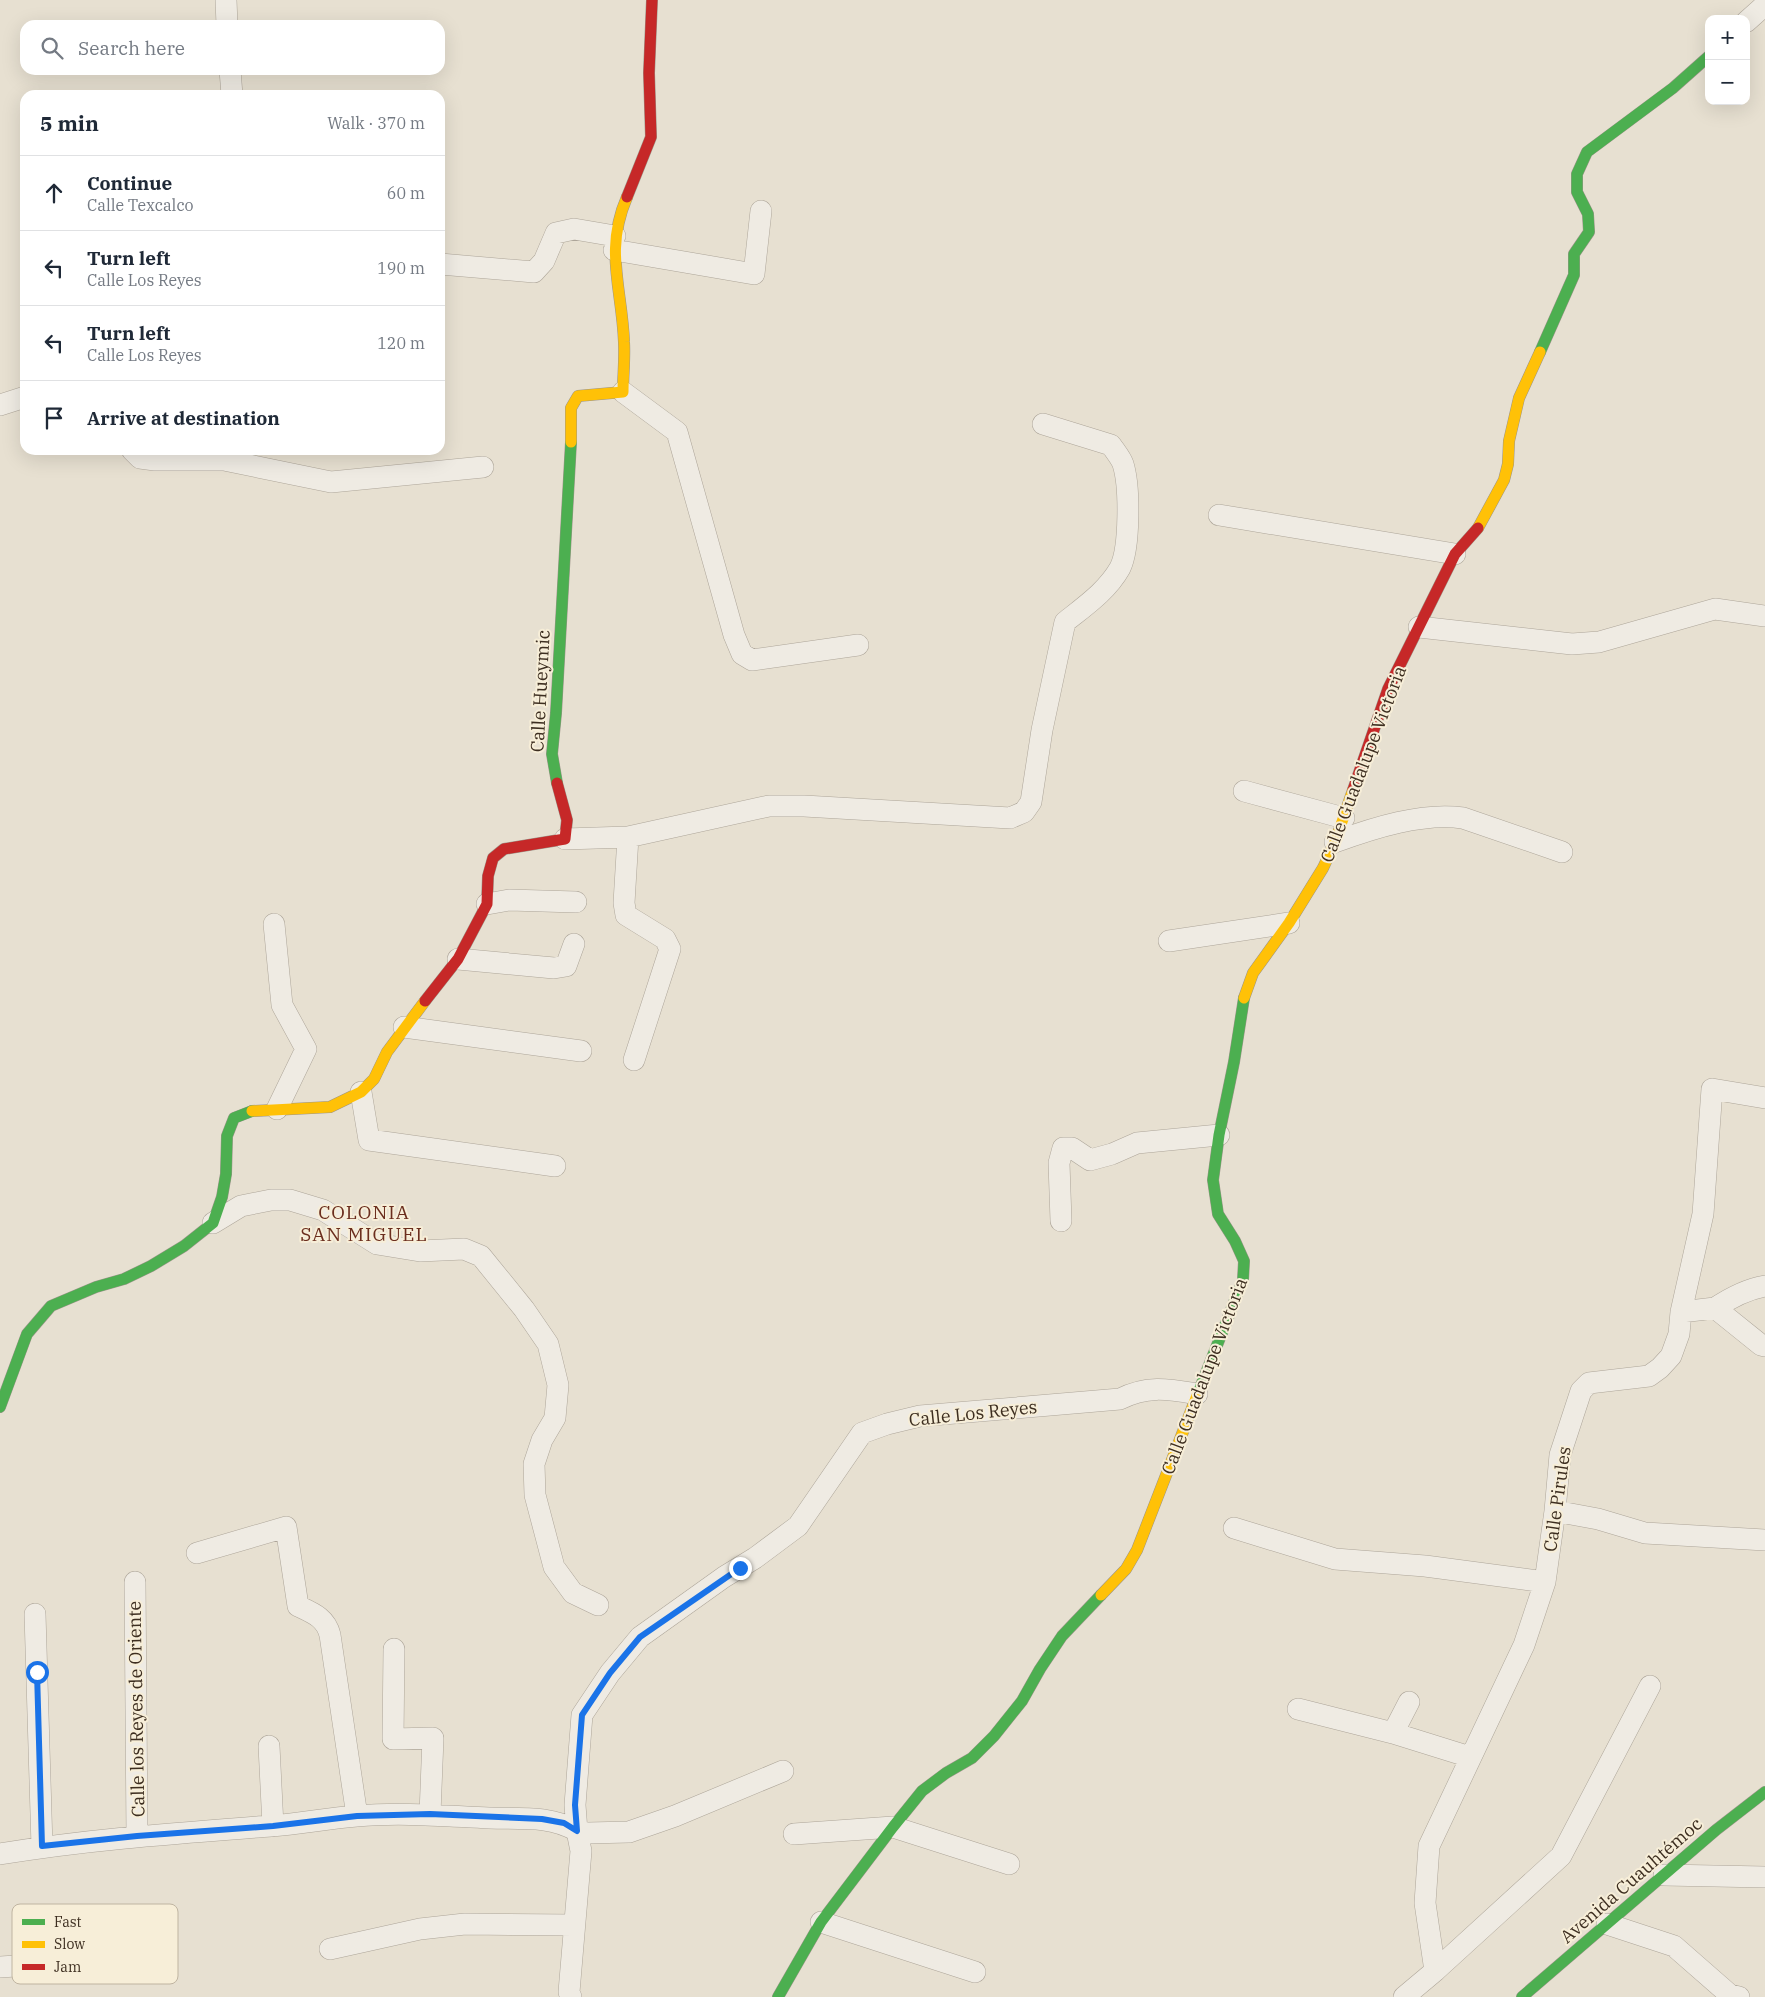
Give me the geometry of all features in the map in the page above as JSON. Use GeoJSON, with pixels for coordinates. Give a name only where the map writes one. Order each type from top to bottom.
{"type":"FeatureCollection","features":[{"type":"Feature","properties":{"kind":"street"},"geometry":{"type":"LineString","coordinates":[[226,0],[227,20]]}},
{"type":"Feature","properties":{"kind":"street"},"geometry":{"type":"LineString","coordinates":[[652,0],[649,73],[651,137],[640,168],[620,213],[614,243],[624,341],[623,392],[677,432],[734,635],[742,654],[752,660],[858,645]]}},
{"type":"Feature","properties":{"kind":"street"},"geometry":{"type":"LineString","coordinates":[[1750,18],[1765,5]]}},
{"type":"Feature","properties":{"kind":"street","name":"Calle Guadalupe Victoria"},"geometry":{"type":"LineString","coordinates":[[778,1997],[821,1922],[893,1826],[922,1790],[972,1758],[994,1736],[1022,1700],[1062,1636],[1126,1569],[1141,1542],[1197,1394],[1243,1280],[1244,1261],[1235,1241],[1218,1214],[1213,1180],[1219,1135],[1234,1062],[1244,997],[1253,973],[1289,923],[1323,868],[1344,818],[1388,690],[1454,554],[1478,527],[1504,480],[1508,464],[1509,441],[1519,398],[1574,275],[1574,254],[1589,232],[1588,214],[1577,192],[1578,174],[1587,152],[1674,88],[1705,60]]}},
{"type":"Feature","properties":{"kind":"street"},"geometry":{"type":"LineString","coordinates":[[230,75],[232,90]]}},
{"type":"Feature","properties":{"kind":"street"},"geometry":{"type":"LineString","coordinates":[[445,264],[534,272],[544,261],[556,233],[574,229],[614,243],[754,274],[761,211]]}},
{"type":"Feature","properties":{"kind":"street","name":"Calle Hueymic"},"geometry":{"type":"LineString","coordinates":[[565,839],[567,820],[558,793],[552,754],[568,510],[571,408],[578,396],[623,392]]}},
{"type":"Feature","properties":{"kind":"street"},"geometry":{"type":"LineString","coordinates":[[0,405],[20,399]]}},
{"type":"Feature","properties":{"kind":"street"},"geometry":{"type":"LineString","coordinates":[[213,1223],[222,1197],[226,1174],[227,1136],[234,1118],[247,1112],[330,1107],[361,1092],[374,1078],[387,1052],[404,1027],[458,959],[487,904],[488,876],[493,858],[504,849],[565,839],[628,837],[769,806],[804,806],[1010,818],[1024,812],[1031,802],[1042,730],[1064,622],[1097,597],[1120,567],[1129,526],[1127,486],[1123,463],[1111,445],[1043,424]]}},
{"type":"Feature","properties":{"kind":"street"},"geometry":{"type":"LineString","coordinates":[[137,455],[140,458],[155,460],[224,460],[331,482],[483,467]]}},
{"type":"Feature","properties":{"kind":"street"},"geometry":{"type":"LineString","coordinates":[[1219,515],[1454,554]]}},
{"type":"Feature","properties":{"kind":"street"},"geometry":{"type":"LineString","coordinates":[[1419,627],[1572,644],[1599,642],[1715,609],[1765,616]]}},
{"type":"Feature","properties":{"kind":"street"},"geometry":{"type":"LineString","coordinates":[[1244,791],[1344,818]]}},
{"type":"Feature","properties":{"kind":"street"},"geometry":{"type":"LineString","coordinates":[[1335,842],[1364,832],[1419,819],[1451,816],[1463,818],[1562,852]]}},
{"type":"Feature","properties":{"kind":"street"},"geometry":{"type":"LineString","coordinates":[[628,837],[624,903],[626,915],[665,939],[670,949],[634,1060]]}},
{"type":"Feature","properties":{"kind":"street"},"geometry":{"type":"LineString","coordinates":[[487,904],[509,900],[576,902]]}},
{"type":"Feature","properties":{"kind":"street"},"geometry":{"type":"LineString","coordinates":[[1169,941],[1289,923]]}},
{"type":"Feature","properties":{"kind":"street"},"geometry":{"type":"LineString","coordinates":[[274,924],[282,1005],[306,1049],[278,1109]]}},
{"type":"Feature","properties":{"kind":"street"},"geometry":{"type":"LineString","coordinates":[[458,959],[554,968],[566,966],[574,944]]}},
{"type":"Feature","properties":{"kind":"street"},"geometry":{"type":"LineString","coordinates":[[404,1027],[580,1051]]}},
{"type":"Feature","properties":{"kind":"street","name":"Calle Pirules"},"geometry":{"type":"LineString","coordinates":[[1435,1971],[1425,1903],[1429,1846],[1524,1645],[1545,1582],[1556,1510],[1560,1455],[1581,1391],[1589,1383],[1648,1376],[1660,1368],[1672,1356],[1679,1334],[1681,1312],[1703,1214],[1712,1089],[1765,1098]]}},
{"type":"Feature","properties":{"kind":"street"},"geometry":{"type":"LineString","coordinates":[[361,1092],[369,1140],[555,1166]]}},
{"type":"Feature","properties":{"kind":"street"},"geometry":{"type":"LineString","coordinates":[[1061,1221],[1059,1163],[1063,1148],[1072,1148],[1090,1160],[1112,1154],[1137,1142],[1219,1135]]}},
{"type":"Feature","properties":{"kind":"street"},"geometry":{"type":"LineString","coordinates":[[0,1407],[27,1334],[51,1306],[96,1287],[124,1279],[151,1266],[184,1246],[213,1223],[241,1206],[271,1200],[290,1200],[323,1210],[377,1244],[420,1251],[464,1249],[481,1256],[524,1309],[548,1344],[558,1385],[555,1418],[542,1440],[534,1464],[535,1495],[554,1567],[573,1594],[598,1605]]}},
{"type":"Feature","properties":{"kind":"street"},"geometry":{"type":"LineString","coordinates":[[1681,1312],[1715,1308],[1728,1299],[1754,1288],[1765,1286]]}},
{"type":"Feature","properties":{"kind":"street"},"geometry":{"type":"LineString","coordinates":[[1715,1308],[1761,1345],[1765,1346]]}},
{"type":"Feature","properties":{"kind":"street","name":"Calle Los Reyes"},"geometry":{"type":"LineString","coordinates":[[571,1997],[569,1992],[581,1851],[575,1805],[582,1715],[610,1673],[640,1637],[798,1526],[862,1433],[887,1424],[920,1416],[1120,1399],[1132,1392],[1163,1388],[1197,1394]]}},
{"type":"Feature","properties":{"kind":"street"},"geometry":{"type":"LineString","coordinates":[[1556,1510],[1645,1533],[1765,1540]]}},
{"type":"Feature","properties":{"kind":"street"},"geometry":{"type":"LineString","coordinates":[[196,1553],[286,1527],[298,1606],[317,1615],[328,1625],[357,1816]]}},
{"type":"Feature","properties":{"kind":"street"},"geometry":{"type":"LineString","coordinates":[[1234,1528],[1335,1559],[1425,1566],[1545,1582]]}},
{"type":"Feature","properties":{"kind":"street","name":"Calle los Reyes de Oriente"},"geometry":{"type":"LineString","coordinates":[[135,1582],[137,1836]]}},
{"type":"Feature","properties":{"kind":"street"},"geometry":{"type":"LineString","coordinates":[[35,1614],[42,1846]]}},
{"type":"Feature","properties":{"kind":"street"},"geometry":{"type":"LineString","coordinates":[[394,1649],[393,1739],[433,1738],[430,1814]]}},
{"type":"Feature","properties":{"kind":"street"},"geometry":{"type":"LineString","coordinates":[[1404,1997],[1561,1856],[1650,1686]]}},
{"type":"Feature","properties":{"kind":"street"},"geometry":{"type":"LineString","coordinates":[[1393,1733],[1409,1702]]}},
{"type":"Feature","properties":{"kind":"street"},"geometry":{"type":"LineString","coordinates":[[1298,1709],[1393,1733],[1470,1757]]}},
{"type":"Feature","properties":{"kind":"street"},"geometry":{"type":"LineString","coordinates":[[269,1746],[273,1826]]}},
{"type":"Feature","properties":{"kind":"street"},"geometry":{"type":"LineString","coordinates":[[0,1854],[42,1846],[137,1836],[273,1826],[357,1816],[430,1814],[542,1819],[564,1823],[577,1831],[588,1833],[629,1832],[675,1816],[783,1771]]}},
{"type":"Feature","properties":{"kind":"street","name":"Avenida Cuauhtémoc"},"geometry":{"type":"LineString","coordinates":[[1522,1997],[1664,1874],[1765,1792]]}},
{"type":"Feature","properties":{"kind":"street"},"geometry":{"type":"LineString","coordinates":[[794,1834],[893,1826],[1009,1864]]}},
{"type":"Feature","properties":{"kind":"street"},"geometry":{"type":"LineString","coordinates":[[1664,1874],[1765,1877]]}},
{"type":"Feature","properties":{"kind":"street"},"geometry":{"type":"LineString","coordinates":[[821,1922],[975,1972]]}},
{"type":"Feature","properties":{"kind":"street"},"geometry":{"type":"LineString","coordinates":[[330,1949],[420,1930],[465,1924],[574,1925]]}},
{"type":"Feature","properties":{"kind":"street"},"geometry":{"type":"LineString","coordinates":[[1607,1924],[1674,1946],[1730,1996],[1739,1997]]}},
{"type":"Feature","properties":{"kind":"traffic: fast"},"geometry":{"type":"LineString","coordinates":[[1540,352],[1574,275],[1574,254],[1589,232],[1588,214],[1577,192],[1577,174],[1587,152],[1673,88],[1705,60]]}},
{"type":"Feature","properties":{"kind":"traffic: fast"},"geometry":{"type":"LineString","coordinates":[[557,783],[552,754],[556,713],[571,442]]}},
{"type":"Feature","properties":{"kind":"traffic: fast"},"geometry":{"type":"LineString","coordinates":[[1198,1393],[1243,1280],[1244,1261],[1235,1241],[1218,1214],[1213,1180],[1219,1135],[1234,1062],[1244,998]]}},
{"type":"Feature","properties":{"kind":"traffic: fast"},"geometry":{"type":"LineString","coordinates":[[0,1407],[27,1334],[51,1306],[96,1287],[124,1279],[151,1266],[184,1246],[213,1223],[222,1197],[226,1174],[227,1136],[234,1118],[252,1111]]}},
{"type":"Feature","properties":{"kind":"traffic: fast"},"geometry":{"type":"LineString","coordinates":[[778,1997],[821,1922],[893,1827],[922,1791],[946,1773],[972,1758],[994,1736],[1022,1701],[1062,1636],[1101,1595]]}},
{"type":"Feature","properties":{"kind":"traffic: fast"},"geometry":{"type":"LineString","coordinates":[[1522,1997],[1716,1830],[1765,1792]]}},
{"type":"Feature","properties":{"kind":"traffic: slow"},"geometry":{"type":"LineString","coordinates":[[571,442],[571,408],[578,396],[623,392],[623,322],[615,252],[620,216],[627,197]]}},
{"type":"Feature","properties":{"kind":"traffic: slow"},"geometry":{"type":"LineString","coordinates":[[1478,528],[1504,480],[1508,464],[1509,441],[1519,398],[1540,352]]}},
{"type":"Feature","properties":{"kind":"traffic: slow"},"geometry":{"type":"LineString","coordinates":[[1244,998],[1253,973],[1289,923],[1323,868],[1335,842],[1353,790]]}},
{"type":"Feature","properties":{"kind":"traffic: slow"},"geometry":{"type":"LineString","coordinates":[[252,1111],[330,1107],[361,1092],[374,1079],[387,1052],[425,1001]]}},
{"type":"Feature","properties":{"kind":"traffic: slow"},"geometry":{"type":"LineString","coordinates":[[1101,1595],[1126,1569],[1137,1550],[1198,1393]]}},
{"type":"Feature","properties":{"kind":"traffic: jam"},"geometry":{"type":"LineString","coordinates":[[627,197],[651,137],[649,73],[652,0]]}},
{"type":"Feature","properties":{"kind":"traffic: jam"},"geometry":{"type":"LineString","coordinates":[[1353,790],[1388,689],[1455,554],[1478,528]]}},
{"type":"Feature","properties":{"kind":"traffic: jam"},"geometry":{"type":"LineString","coordinates":[[425,1001],[458,959],[487,904],[488,876],[493,858],[504,849],[565,839],[567,820],[557,783]]}},
{"type":"Feature","properties":{"kind":"district","name":"COLONIA SAN MIGUEL"},"geometry":{"type":"Point","coordinates":[364,1223]}},
{"type":"Feature","properties":{"kind":"route"},"geometry":{"type":"LineString","coordinates":[[37,1672],[42,1846],[137,1836],[273,1826],[357,1816],[430,1814],[542,1819],[564,1823],[577,1831],[575,1805],[582,1715],[610,1673],[640,1637],[724,1577],[740,1568]]}}]}
